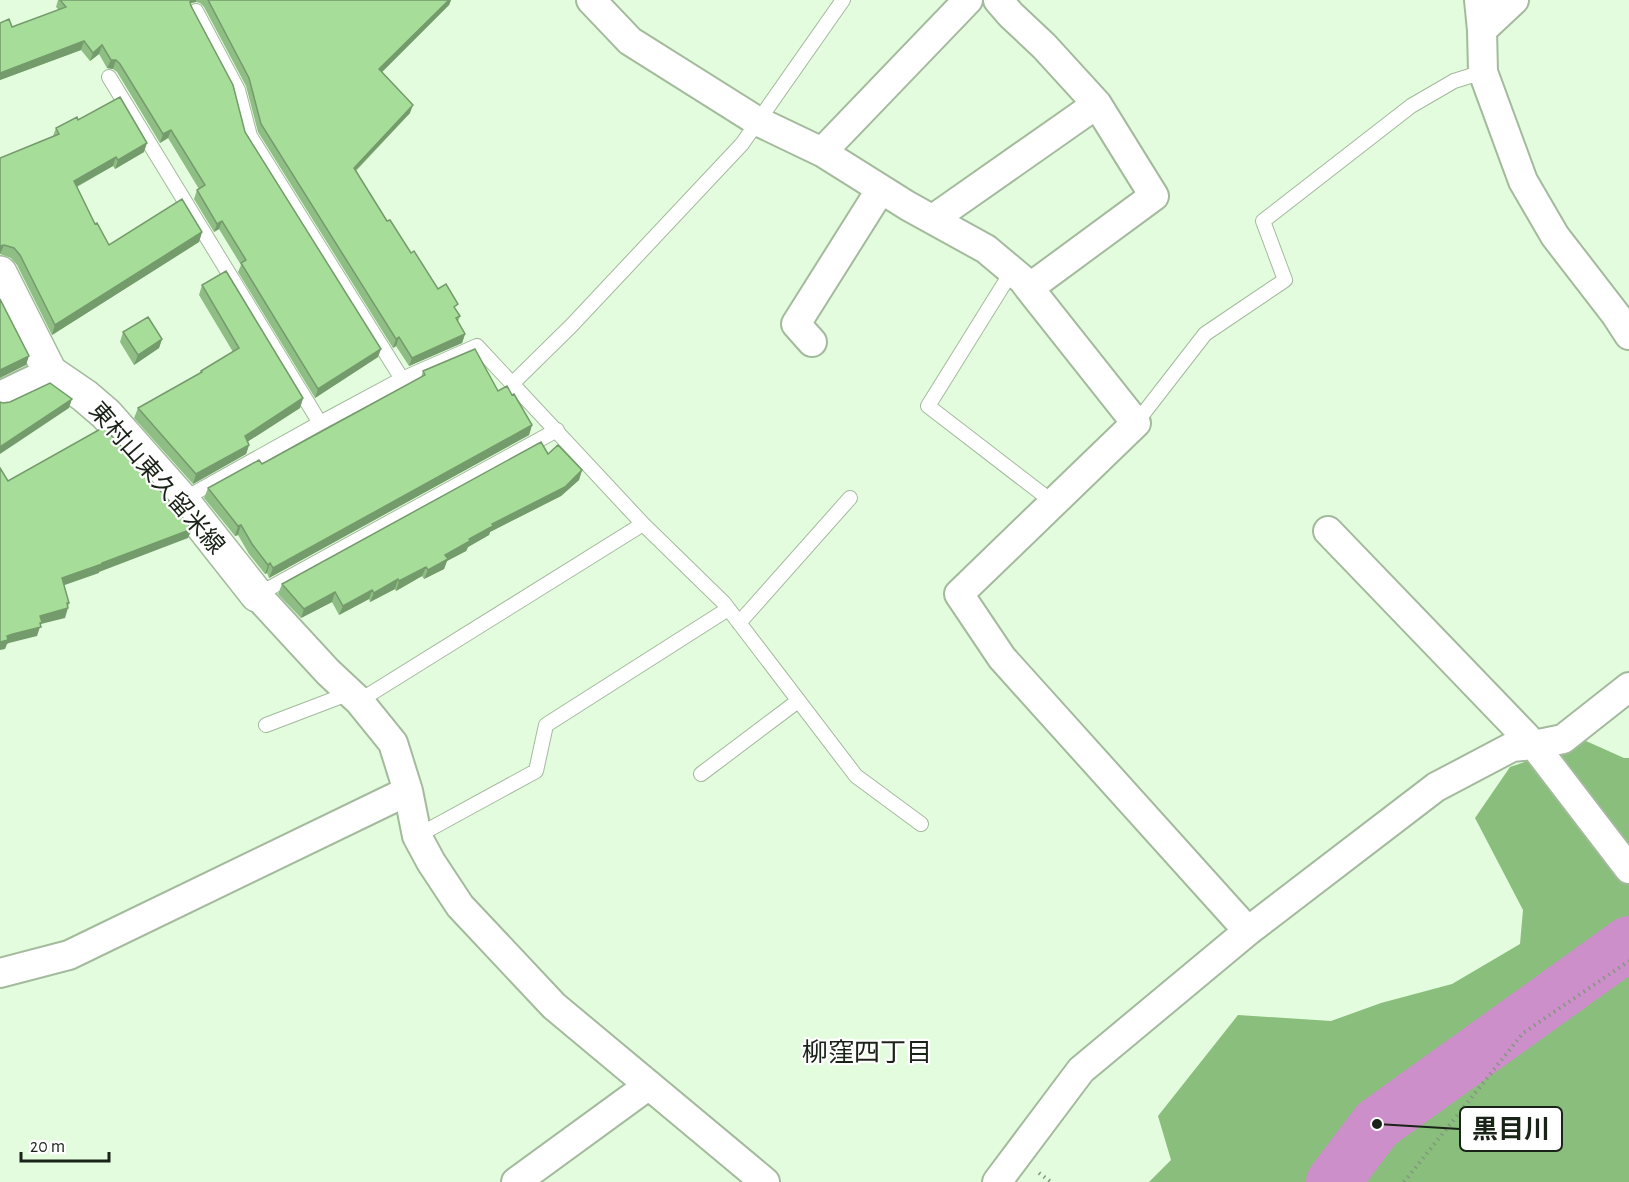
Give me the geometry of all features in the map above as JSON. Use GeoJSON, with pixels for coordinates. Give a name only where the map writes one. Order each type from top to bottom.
{"type":"FeatureCollection","features":[{"type":"Feature","properties":{"kind":"main road","name":"東村山東久留米線"},"geometry":{"type":"LineString","coordinates":[[0,273],[50,372],[85,396],[106,414],[182,500],[257,595]]}},
{"type":"Feature","properties":{"kind":"street"},"geometry":{"type":"LineString","coordinates":[[822,152],[968,0]]}},
{"type":"Feature","properties":{"kind":"street"},"geometry":{"type":"LineString","coordinates":[[998,0],[1097,104],[1154,196],[1021,280]]}},
{"type":"Feature","properties":{"kind":"street"},"geometry":{"type":"LineString","coordinates":[[1479,0],[1483,72],[1523,181],[1555,236],[1629,335]]}},
{"type":"Feature","properties":{"kind":"street"},"geometry":{"type":"LineString","coordinates":[[1482,30],[1514,0]]}},
{"type":"Feature","properties":{"kind":"street"},"geometry":{"type":"LineString","coordinates":[[597,2],[630,41],[757,121],[822,152],[881,189],[986,249],[1021,280],[1136,423],[959,594],[1002,658],[1248,931]]}},
{"type":"Feature","properties":{"kind":"street"},"geometry":{"type":"LineString","coordinates":[[933,219],[1097,104]]}},
{"type":"Feature","properties":{"kind":"street"},"geometry":{"type":"LineString","coordinates":[[812,342],[796,324],[881,189]]}},
{"type":"Feature","properties":{"kind":"street"},"geometry":{"type":"LineString","coordinates":[[0,396],[50,372]]}},
{"type":"Feature","properties":{"kind":"street"},"geometry":{"type":"LineString","coordinates":[[1328,531],[1534,745],[1629,869]]}},
{"type":"Feature","properties":{"kind":"street"},"geometry":{"type":"LineString","coordinates":[[257,595],[328,672],[355,697],[393,743],[408,791],[417,836],[460,906],[555,1006],[765,1182]]}},
{"type":"Feature","properties":{"kind":"street"},"geometry":{"type":"LineString","coordinates":[[998,1182],[1081,1070],[1248,931],[1436,787],[1512,747],[1563,739],[1629,687]]}},
{"type":"Feature","properties":{"kind":"street"},"geometry":{"type":"LineString","coordinates":[[0,974],[69,955],[408,791]]}},
{"type":"Feature","properties":{"kind":"street"},"geometry":{"type":"LineString","coordinates":[[516,1182],[649,1085]]}},
{"type":"Feature","properties":{"kind":"lane"},"geometry":{"type":"LineString","coordinates":[[513,383],[572,326],[742,144],[843,0]]}},
{"type":"Feature","properties":{"kind":"lane"},"geometry":{"type":"LineString","coordinates":[[196,10],[238,90],[250,136],[402,379]]}},
{"type":"Feature","properties":{"kind":"lane"},"geometry":{"type":"LineString","coordinates":[[1136,423],[1205,334],[1285,280],[1263,221],[1411,106],[1454,81],[1483,72]]}},
{"type":"Feature","properties":{"kind":"lane"},"geometry":{"type":"LineString","coordinates":[[108,77],[320,423]]}},
{"type":"Feature","properties":{"kind":"lane"},"geometry":{"type":"LineString","coordinates":[[1021,280],[928,406],[1054,503]]}},
{"type":"Feature","properties":{"kind":"lane"},"geometry":{"type":"LineString","coordinates":[[182,500],[402,379],[477,346],[643,524],[724,603],[856,776],[921,824]]}},
{"type":"Feature","properties":{"kind":"lane"},"geometry":{"type":"LineString","coordinates":[[257,595],[557,430]]}},
{"type":"Feature","properties":{"kind":"lane"},"geometry":{"type":"LineString","coordinates":[[739,623],[850,498]]}},
{"type":"Feature","properties":{"kind":"lane"},"geometry":{"type":"LineString","coordinates":[[266,725],[355,697],[643,524]]}},
{"type":"Feature","properties":{"kind":"lane"},"geometry":{"type":"LineString","coordinates":[[417,836],[536,771],[546,725],[728,609]]}},
{"type":"Feature","properties":{"kind":"lane"},"geometry":{"type":"LineString","coordinates":[[701,774],[798,701]]}},
{"type":"Feature","properties":{"kind":"path"},"geometry":{"type":"LineString","coordinates":[[1404,1182],[1523,1033],[1629,961]]}},
{"type":"Feature","properties":{"kind":"green space"},"geometry":{"type":"Polygon","coordinates":[[[1586,741],[1624,758],[1629,758],[1629,1182],[1149,1182],[1171,1160],[1158,1116],[1238,1015],[1331,1021],[1381,1003],[1452,984],[1520,944],[1523,910],[1475,818],[1510,767],[1586,741]]]}},
{"type":"Feature","properties":{"kind":"building"},"geometry":{"type":"Polygon","coordinates":[[[60,0],[191,0],[191,6],[233,85],[245,132],[381,349],[318,389],[241,263],[246,260],[222,221],[217,224],[197,190],[205,185],[171,130],[163,134],[120,64],[116,60],[111,60],[102,45],[93,53],[84,41],[0,73],[0,23],[9,19],[12,27],[66,7],[60,0]]]}},
{"type":"Feature","properties":{"kind":"building"},"geometry":{"type":"Polygon","coordinates":[[[208,0],[449,0],[379,69],[413,105],[354,168],[387,221],[390,220],[411,253],[414,251],[438,289],[446,284],[458,304],[454,307],[460,316],[456,318],[465,334],[412,358],[399,337],[396,339],[261,124],[249,78],[208,0]]]}},
{"type":"Feature","properties":{"kind":"building"},"geometry":{"type":"Polygon","coordinates":[[[120,97],[147,143],[118,160],[116,157],[74,181],[95,224],[97,223],[109,245],[182,199],[202,232],[55,325],[20,255],[14,248],[0,246],[0,158],[59,134],[56,128],[77,117],[78,120],[120,97]]]}},
{"type":"Feature","properties":{"kind":"building"},"geometry":{"type":"Polygon","coordinates":[[[226,271],[303,398],[245,436],[249,445],[196,474],[138,408],[239,348],[202,285],[226,271]]]}},
{"type":"Feature","properties":{"kind":"building"},"geometry":{"type":"Polygon","coordinates":[[[0,299],[29,356],[0,370],[0,299]]]}},
{"type":"Feature","properties":{"kind":"building"},"geometry":{"type":"Polygon","coordinates":[[[148,317],[162,339],[138,355],[123,332],[148,317]]]}},
{"type":"Feature","properties":{"kind":"building"},"geometry":{"type":"Polygon","coordinates":[[[475,349],[498,391],[507,386],[532,425],[273,568],[252,544],[241,525],[238,526],[208,488],[259,460],[262,464],[425,375],[423,371],[475,349]]]}},
{"type":"Feature","properties":{"kind":"building"},"geometry":{"type":"Polygon","coordinates":[[[50,383],[72,399],[0,447],[0,402],[10,402],[50,383]]]}},
{"type":"Feature","properties":{"kind":"building"},"geometry":{"type":"Polygon","coordinates":[[[104,427],[192,529],[62,578],[69,603],[67,603],[68,608],[40,616],[41,627],[7,636],[8,640],[0,642],[0,468],[8,481],[104,427]]]}},
{"type":"Feature","properties":{"kind":"building"},"geometry":{"type":"Polygon","coordinates":[[[541,442],[548,454],[558,445],[582,470],[565,487],[492,524],[493,526],[445,555],[448,559],[428,570],[426,567],[374,593],[372,590],[343,606],[335,592],[304,609],[282,584],[541,442]]]}},
{"type":"Feature","properties":{"kind":"waterway"},"geometry":{"type":"LineString","coordinates":[[1333,1182],[1377,1124],[1629,943]]}},
{"type":"Feature","properties":{"kind":"place","name":"黒目川"},"geometry":{"type":"Point","coordinates":[1377,1124]}},
{"type":"Feature","properties":{"kind":"district","name":"柳窪四丁目"},"geometry":{"type":"Point","coordinates":[867,1052]}}]}
